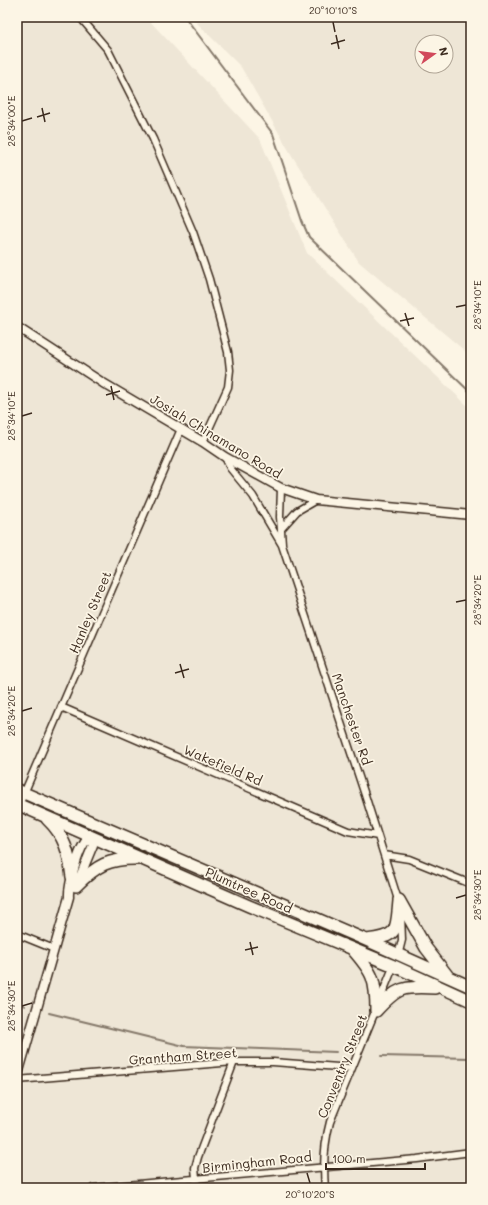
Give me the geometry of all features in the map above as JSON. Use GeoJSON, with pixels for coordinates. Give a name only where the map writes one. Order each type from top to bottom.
{"type":"FeatureCollection","features":[{"type":"Feature","properties":{"kind":"highway","name":"Plumtree Road"},"geometry":{"type":"LineString","coordinates":[[20,792],[366,940],[471,987]]}},
{"type":"Feature","properties":{"kind":"highway","name":"Plumtree Road"},"geometry":{"type":"LineString","coordinates":[[18,804],[249,906],[350,947],[471,1001]]}},
{"type":"Feature","properties":{"kind":"highway"},"geometry":{"type":"LineString","coordinates":[[42,814],[57,829],[67,847],[74,882],[103,864],[124,859],[145,859]]}},
{"type":"Feature","properties":{"kind":"highway"},"geometry":{"type":"LineString","coordinates":[[79,816],[90,828],[92,836],[100,833],[114,832]]}},
{"type":"Feature","properties":{"kind":"highway"},"geometry":{"type":"LineString","coordinates":[[366,940],[388,937],[393,933],[396,924],[399,900]]}},
{"type":"Feature","properties":{"kind":"highway"},"geometry":{"type":"LineString","coordinates":[[399,900],[426,948],[451,979]]}},
{"type":"Feature","properties":{"kind":"highway"},"geometry":{"type":"LineString","coordinates":[[350,947],[372,975],[376,991],[376,1011]]}},
{"type":"Feature","properties":{"kind":"highway"},"geometry":{"type":"LineString","coordinates":[[376,1011],[392,994],[405,987],[441,988]]}},
{"type":"Feature","properties":{"kind":"street"},"geometry":{"type":"LineString","coordinates":[[80,17],[108,50],[146,125],[193,232],[209,278],[228,352],[230,370],[228,387],[203,442]]}},
{"type":"Feature","properties":{"kind":"street","name":"Josiah Chinamano Road"},"geometry":{"type":"LineString","coordinates":[[17,327],[103,383],[203,442],[225,457],[281,488],[316,500],[471,515]]}},
{"type":"Feature","properties":{"kind":"street","name":"Hanley Street"},"geometry":{"type":"LineString","coordinates":[[18,804],[20,792],[61,707],[181,429]]}},
{"type":"Feature","properties":{"kind":"street"},"geometry":{"type":"LineString","coordinates":[[225,457],[230,468],[253,496],[282,545]]}},
{"type":"Feature","properties":{"kind":"street"},"geometry":{"type":"LineString","coordinates":[[281,488],[280,502],[282,545]]}},
{"type":"Feature","properties":{"kind":"street"},"geometry":{"type":"LineString","coordinates":[[281,529],[297,511],[316,500]]}},
{"type":"Feature","properties":{"kind":"street","name":"Manchester Rd"},"geometry":{"type":"LineString","coordinates":[[282,545],[399,900],[403,928],[398,955]]}},
{"type":"Feature","properties":{"kind":"street","name":"Wakefield Rd"},"geometry":{"type":"LineString","coordinates":[[61,707],[348,831],[378,836]]}},
{"type":"Feature","properties":{"kind":"street"},"geometry":{"type":"LineString","coordinates":[[17,1079],[18,1068],[69,897],[68,888],[74,882],[85,842],[92,836]]}},
{"type":"Feature","properties":{"kind":"street"},"geometry":{"type":"LineString","coordinates":[[384,855],[410,859],[471,884]]}},
{"type":"Feature","properties":{"kind":"street"},"geometry":{"type":"LineString","coordinates":[[17,934],[54,949]]}},
{"type":"Feature","properties":{"kind":"street","name":"Conventry Street"},"geometry":{"type":"LineString","coordinates":[[325,1188],[323,1167],[325,1141],[351,1068],[398,955]]}},
{"type":"Feature","properties":{"kind":"street"},"geometry":{"type":"LineString","coordinates":[[197,1188],[195,1168],[198,1157],[234,1062]]}},
{"type":"Feature","properties":{"kind":"street","name":"Grantham Street"},"geometry":{"type":"LineString","coordinates":[[17,1079],[234,1062],[273,1062],[351,1068]]}},
{"type":"Feature","properties":{"kind":"street","name":"Birmingham Road"},"geometry":{"type":"LineString","coordinates":[[93,1188],[471,1152]]}},
{"type":"Feature","properties":{"kind":"shaded area"},"geometry":{"type":"Polygon","coordinates":[[[17,17],[146,17],[260,139],[307,253],[471,409],[471,1188],[17,1188],[17,17]]]}},
{"type":"Feature","properties":{"kind":"shaded area"},"geometry":{"type":"Polygon","coordinates":[[[191,17],[471,17],[471,356],[359,262],[291,154],[241,67],[191,17]]]}},
{"type":"Feature","properties":{"kind":"waterway"},"geometry":{"type":"LineString","coordinates":[[185,17],[273,134],[302,221],[309,237],[471,393]]}},
{"type":"Feature","properties":{"kind":"waterway"},"geometry":{"type":"LineString","coordinates":[[17,1003],[25,1006]]}},
{"type":"Feature","properties":{"kind":"waterway"},"geometry":{"type":"LineString","coordinates":[[49,1013],[184,1046],[336,1052]]}},
{"type":"Feature","properties":{"kind":"waterway"},"geometry":{"type":"LineString","coordinates":[[381,1056],[471,1058]]}}]}
